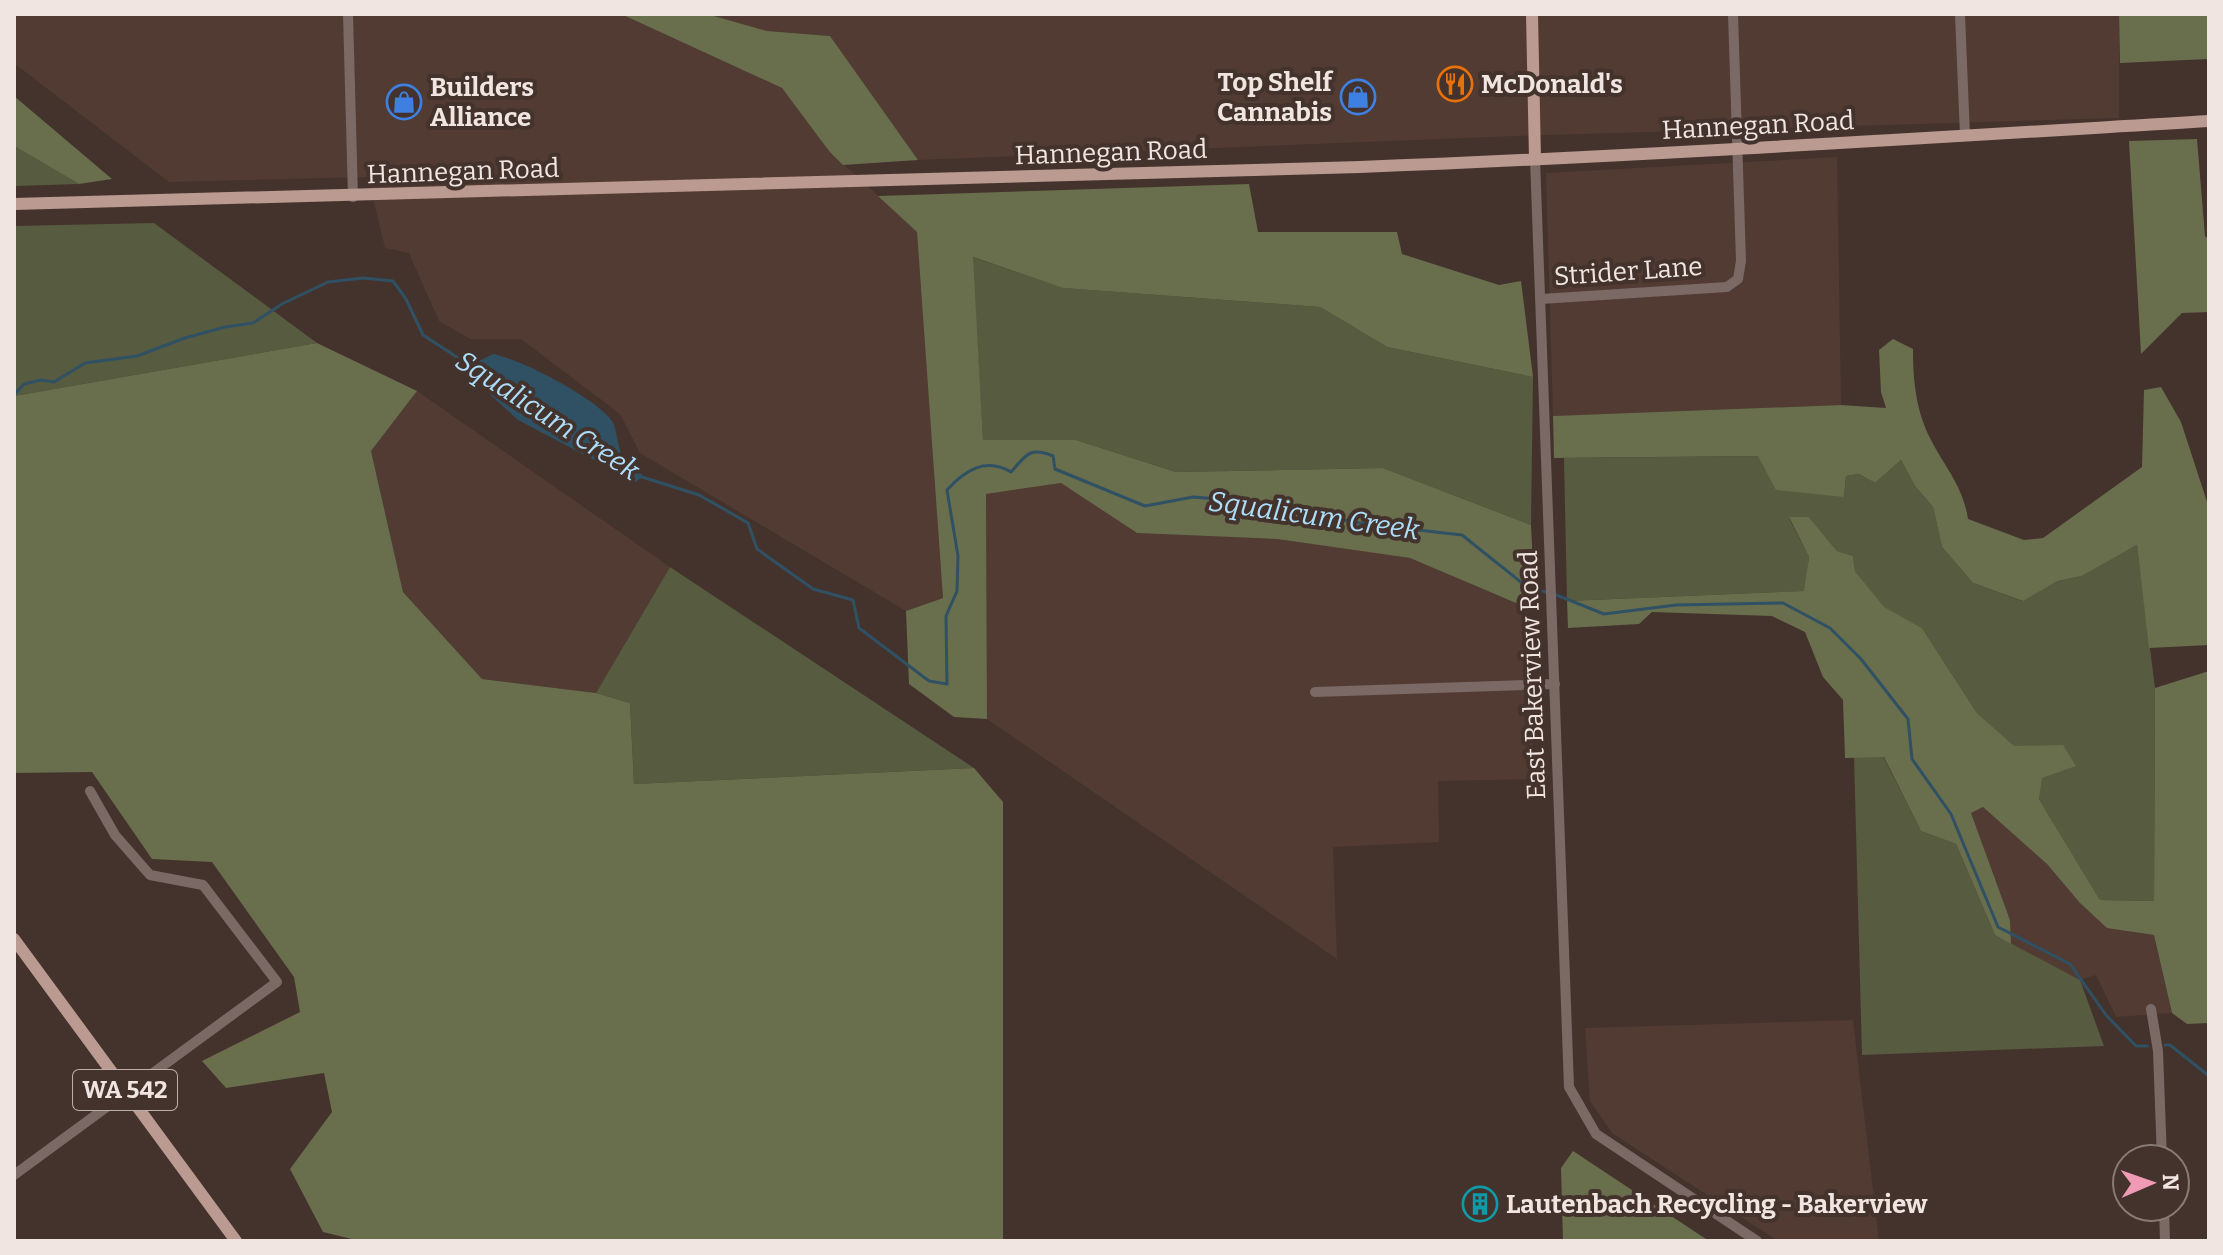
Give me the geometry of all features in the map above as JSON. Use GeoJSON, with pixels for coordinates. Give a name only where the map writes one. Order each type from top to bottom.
{"type":"FeatureCollection","features":[{"type":"Feature","properties":{"kind":"main road","name":"East Bakerview Road"},"geometry":{"type":"LineString","coordinates":[[1532,14],[1535,159]]}},
{"type":"Feature","properties":{"kind":"main road","name":"Hannegan Road"},"geometry":{"type":"LineString","coordinates":[[14,204],[1356,167],[1737,149],[2209,121]]}},
{"type":"Feature","properties":{"kind":"main road","name":"WA 542"},"geometry":{"type":"LineString","coordinates":[[14,939],[236,1241]]}},
{"type":"Feature","properties":{"kind":"street"},"geometry":{"type":"LineString","coordinates":[[348,14],[353,197]]}},
{"type":"Feature","properties":{"kind":"street","name":"Strider Lane"},"geometry":{"type":"LineString","coordinates":[[1541,299],[1733,285],[1740,272],[1741,261],[1733,14]]}},
{"type":"Feature","properties":{"kind":"street"},"geometry":{"type":"LineString","coordinates":[[1960,14],[1965,136]]}},
{"type":"Feature","properties":{"kind":"street","name":"East Bakerview Road"},"geometry":{"type":"LineString","coordinates":[[1535,159],[1569,1087],[1596,1134],[1757,1241]]}},
{"type":"Feature","properties":{"kind":"street"},"geometry":{"type":"LineString","coordinates":[[1315,692],[1555,684]]}},
{"type":"Feature","properties":{"kind":"street"},"geometry":{"type":"LineString","coordinates":[[14,1175],[277,982],[203,885],[150,875],[115,835],[90,791]]}},
{"type":"Feature","properties":{"kind":"street"},"geometry":{"type":"LineString","coordinates":[[2151,1009],[2158,1051],[2161,1143]]}},
{"type":"Feature","properties":{"kind":"shaded area"},"geometry":{"type":"Polygon","coordinates":[[[14,14],[621,14],[782,88],[829,151],[917,231],[943,598],[906,611],[640,453],[620,414],[521,339],[470,339],[439,321],[409,253],[385,248],[368,177],[169,182],[15,64],[14,14]]]}},
{"type":"Feature","properties":{"kind":"shaded area"},"geometry":{"type":"Polygon","coordinates":[[[707,14],[2119,14],[2119,118],[1516,136],[918,160],[830,36],[767,31],[707,14]]]}},
{"type":"Feature","properties":{"kind":"shaded area"},"geometry":{"type":"Polygon","coordinates":[[[1837,157],[1841,405],[1553,416],[1546,173],[1837,157]]]}},
{"type":"Feature","properties":{"kind":"shaded area"},"geometry":{"type":"Polygon","coordinates":[[[417,391],[670,567],[596,693],[482,679],[403,592],[371,451],[417,391]]]}},
{"type":"Feature","properties":{"kind":"shaded area"},"geometry":{"type":"Polygon","coordinates":[[[1061,483],[1137,533],[1277,539],[1410,558],[1528,608],[1534,779],[1438,781],[1439,842],[1333,847],[1337,959],[987,719],[986,494],[1061,483]]]}},
{"type":"Feature","properties":{"kind":"shaded area"},"geometry":{"type":"Polygon","coordinates":[[[1983,807],[2047,864],[2080,903],[2107,927],[2154,935],[2172,1013],[2116,1017],[2096,975],[2080,980],[2011,944],[2010,920],[1971,813],[1983,807]]]}},
{"type":"Feature","properties":{"kind":"shaded area"},"geometry":{"type":"Polygon","coordinates":[[[1853,1020],[1879,1241],[1778,1241],[1612,1133],[1590,1101],[1585,1028],[1853,1020]]]}},
{"type":"Feature","properties":{"kind":"green space"},"geometry":{"type":"Polygon","coordinates":[[[621,14],[707,14],[767,31],[830,36],[918,160],[843,165],[782,88],[621,14]]]}},
{"type":"Feature","properties":{"kind":"green space"},"geometry":{"type":"Polygon","coordinates":[[[2119,14],[2209,14],[2209,59],[2120,63],[2119,14]]]}},
{"type":"Feature","properties":{"kind":"green space"},"geometry":{"type":"Polygon","coordinates":[[[14,96],[112,179],[79,184],[14,146],[14,96]]]}},
{"type":"Feature","properties":{"kind":"green space"},"geometry":{"type":"Polygon","coordinates":[[[2197,139],[2205,236],[2209,240],[2209,312],[2182,313],[2141,354],[2129,141],[2197,139]]]}},
{"type":"Feature","properties":{"kind":"green space"},"geometry":{"type":"Polygon","coordinates":[[[14,146],[79,184],[14,186],[14,146]]]}},
{"type":"Feature","properties":{"kind":"green space"},"geometry":{"type":"Polygon","coordinates":[[[1249,184],[1258,232],[1397,232],[1402,254],[1499,285],[1521,281],[1533,377],[1387,347],[1320,307],[1063,288],[973,257],[983,440],[1076,440],[1176,472],[1383,468],[1531,525],[1535,607],[1528,608],[1410,558],[1277,539],[1137,533],[1061,483],[986,494],[987,719],[954,717],[909,684],[906,611],[943,598],[917,232],[878,196],[1249,184]]]}},
{"type":"Feature","properties":{"kind":"green space"},"geometry":{"type":"Polygon","coordinates":[[[154,223],[317,343],[14,396],[14,226],[154,223]]]}},
{"type":"Feature","properties":{"kind":"green space"},"geometry":{"type":"Polygon","coordinates":[[[972,257],[1064,288],[1320,307],[1387,347],[1533,377],[1531,525],[1383,468],[1176,472],[1076,440],[983,441],[972,257]]]}},
{"type":"Feature","properties":{"kind":"green space"},"geometry":{"type":"Polygon","coordinates":[[[1893,339],[1913,349],[1915,384],[1922,418],[1958,487],[1968,519],[2024,540],[2043,538],[2142,467],[2144,390],[2161,387],[2181,422],[2209,508],[2209,645],[2149,648],[2137,545],[2082,576],[2058,581],[2023,601],[1973,583],[1942,547],[1933,507],[1915,486],[1901,460],[1875,483],[1859,474],[1846,476],[1844,497],[1776,490],[1758,456],[1554,458],[1553,416],[1841,405],[1886,408],[1881,392],[1879,350],[1893,339]]]}},
{"type":"Feature","properties":{"kind":"green space"},"geometry":{"type":"Polygon","coordinates":[[[317,343],[417,391],[371,451],[403,592],[482,679],[596,693],[630,703],[634,784],[974,768],[1003,802],[1003,1241],[360,1241],[323,1232],[290,1169],[332,1112],[324,1073],[226,1088],[202,1061],[300,1012],[294,977],[212,862],[152,859],[92,772],[14,773],[14,396],[317,343]]]}},
{"type":"Feature","properties":{"kind":"green space"},"geometry":{"type":"Polygon","coordinates":[[[1758,456],[1844,497],[1846,476],[1859,474],[1875,483],[1901,460],[1915,486],[1933,507],[1942,547],[1973,583],[2022,601],[2058,581],[2082,576],[2137,545],[2155,688],[2154,901],[2100,900],[2039,799],[2041,778],[2014,747],[1977,713],[1922,628],[1884,608],[1855,571],[1853,556],[1837,551],[1809,517],[1789,518],[1809,557],[1805,591],[1567,601],[1564,458],[1758,456]]]}},
{"type":"Feature","properties":{"kind":"green space"},"geometry":{"type":"Polygon","coordinates":[[[1789,517],[1809,517],[1837,551],[1853,556],[1855,571],[1884,607],[1922,628],[1977,713],[2014,746],[2063,745],[2076,766],[2042,778],[2039,799],[2100,900],[2154,901],[2155,688],[2209,671],[2209,1023],[2187,1024],[2172,1013],[2154,935],[2107,928],[2080,903],[2047,864],[1983,807],[1971,813],[2010,920],[2011,944],[1995,935],[1956,844],[1921,831],[1884,757],[1845,758],[1843,700],[1823,677],[1805,632],[1772,616],[1652,612],[1639,624],[1568,628],[1567,601],[1804,591],[1809,557],[1789,517]]]}},
{"type":"Feature","properties":{"kind":"green space"},"geometry":{"type":"Polygon","coordinates":[[[670,567],[974,768],[634,784],[630,703],[596,693],[670,567]]]}},
{"type":"Feature","properties":{"kind":"green space"},"geometry":{"type":"Polygon","coordinates":[[[1883,756],[1921,831],[1956,844],[1995,935],[2080,980],[2104,1046],[1862,1055],[1854,757],[1883,756]]]}},
{"type":"Feature","properties":{"kind":"green space"},"geometry":{"type":"Polygon","coordinates":[[[1573,1151],[1709,1241],[1563,1241],[1561,1168],[1573,1151]]]}},
{"type":"Feature","properties":{"kind":"water"},"geometry":{"type":"Polygon","coordinates":[[[493,354],[521,363],[557,381],[603,412],[614,425],[623,456],[640,469],[642,477],[636,482],[518,420],[471,377],[475,363],[493,354]]]}},
{"type":"Feature","properties":{"kind":"waterway","name":"Squalicum Creek"},"geometry":{"type":"LineString","coordinates":[[14,395],[24,384],[41,380],[54,382],[85,363],[137,356],[185,338],[253,323],[282,304],[328,282],[363,278],[393,281],[406,299],[423,335],[475,369]]}},
{"type":"Feature","properties":{"kind":"waterway","name":"Squalicum Creek"},"geometry":{"type":"LineString","coordinates":[[639,476],[699,495],[748,523],[757,549],[813,589],[853,600],[859,628],[929,681],[947,684],[946,616],[957,591],[958,556],[947,490],[976,468],[993,466],[1011,472],[1034,452],[1053,456],[1055,469],[1145,506],[1193,497],[1244,501],[1365,524],[1462,535],[1527,587],[1546,592]]}},
{"type":"Feature","properties":{"kind":"waterway","name":"Squalicum Creek"},"geometry":{"type":"LineString","coordinates":[[1554,594],[1604,614],[1676,605],[1783,603],[1830,628],[1861,659],[1908,719],[1912,759],[1951,814],[1998,927],[2070,964],[2106,1015],[2136,1046],[2147,1046]]}},
{"type":"Feature","properties":{"kind":"waterway","name":"Squalicum Creek"},"geometry":{"type":"LineString","coordinates":[[2165,1045],[2170,1045],[2209,1076]]}},
{"type":"Feature","properties":{"kind":"place","name":"McDonald's"},"geometry":{"type":"Point","coordinates":[1455,84]}},
{"type":"Feature","properties":{"kind":"place","name":"Top Shelf Cannabis"},"geometry":{"type":"Point","coordinates":[1358,97]}},
{"type":"Feature","properties":{"kind":"place","name":"Builders Alliance"},"geometry":{"type":"Point","coordinates":[404,102]}},
{"type":"Feature","properties":{"kind":"place","name":"Lautenbach Recycling - Bakerview"},"geometry":{"type":"Point","coordinates":[1480,1204]}}]}
